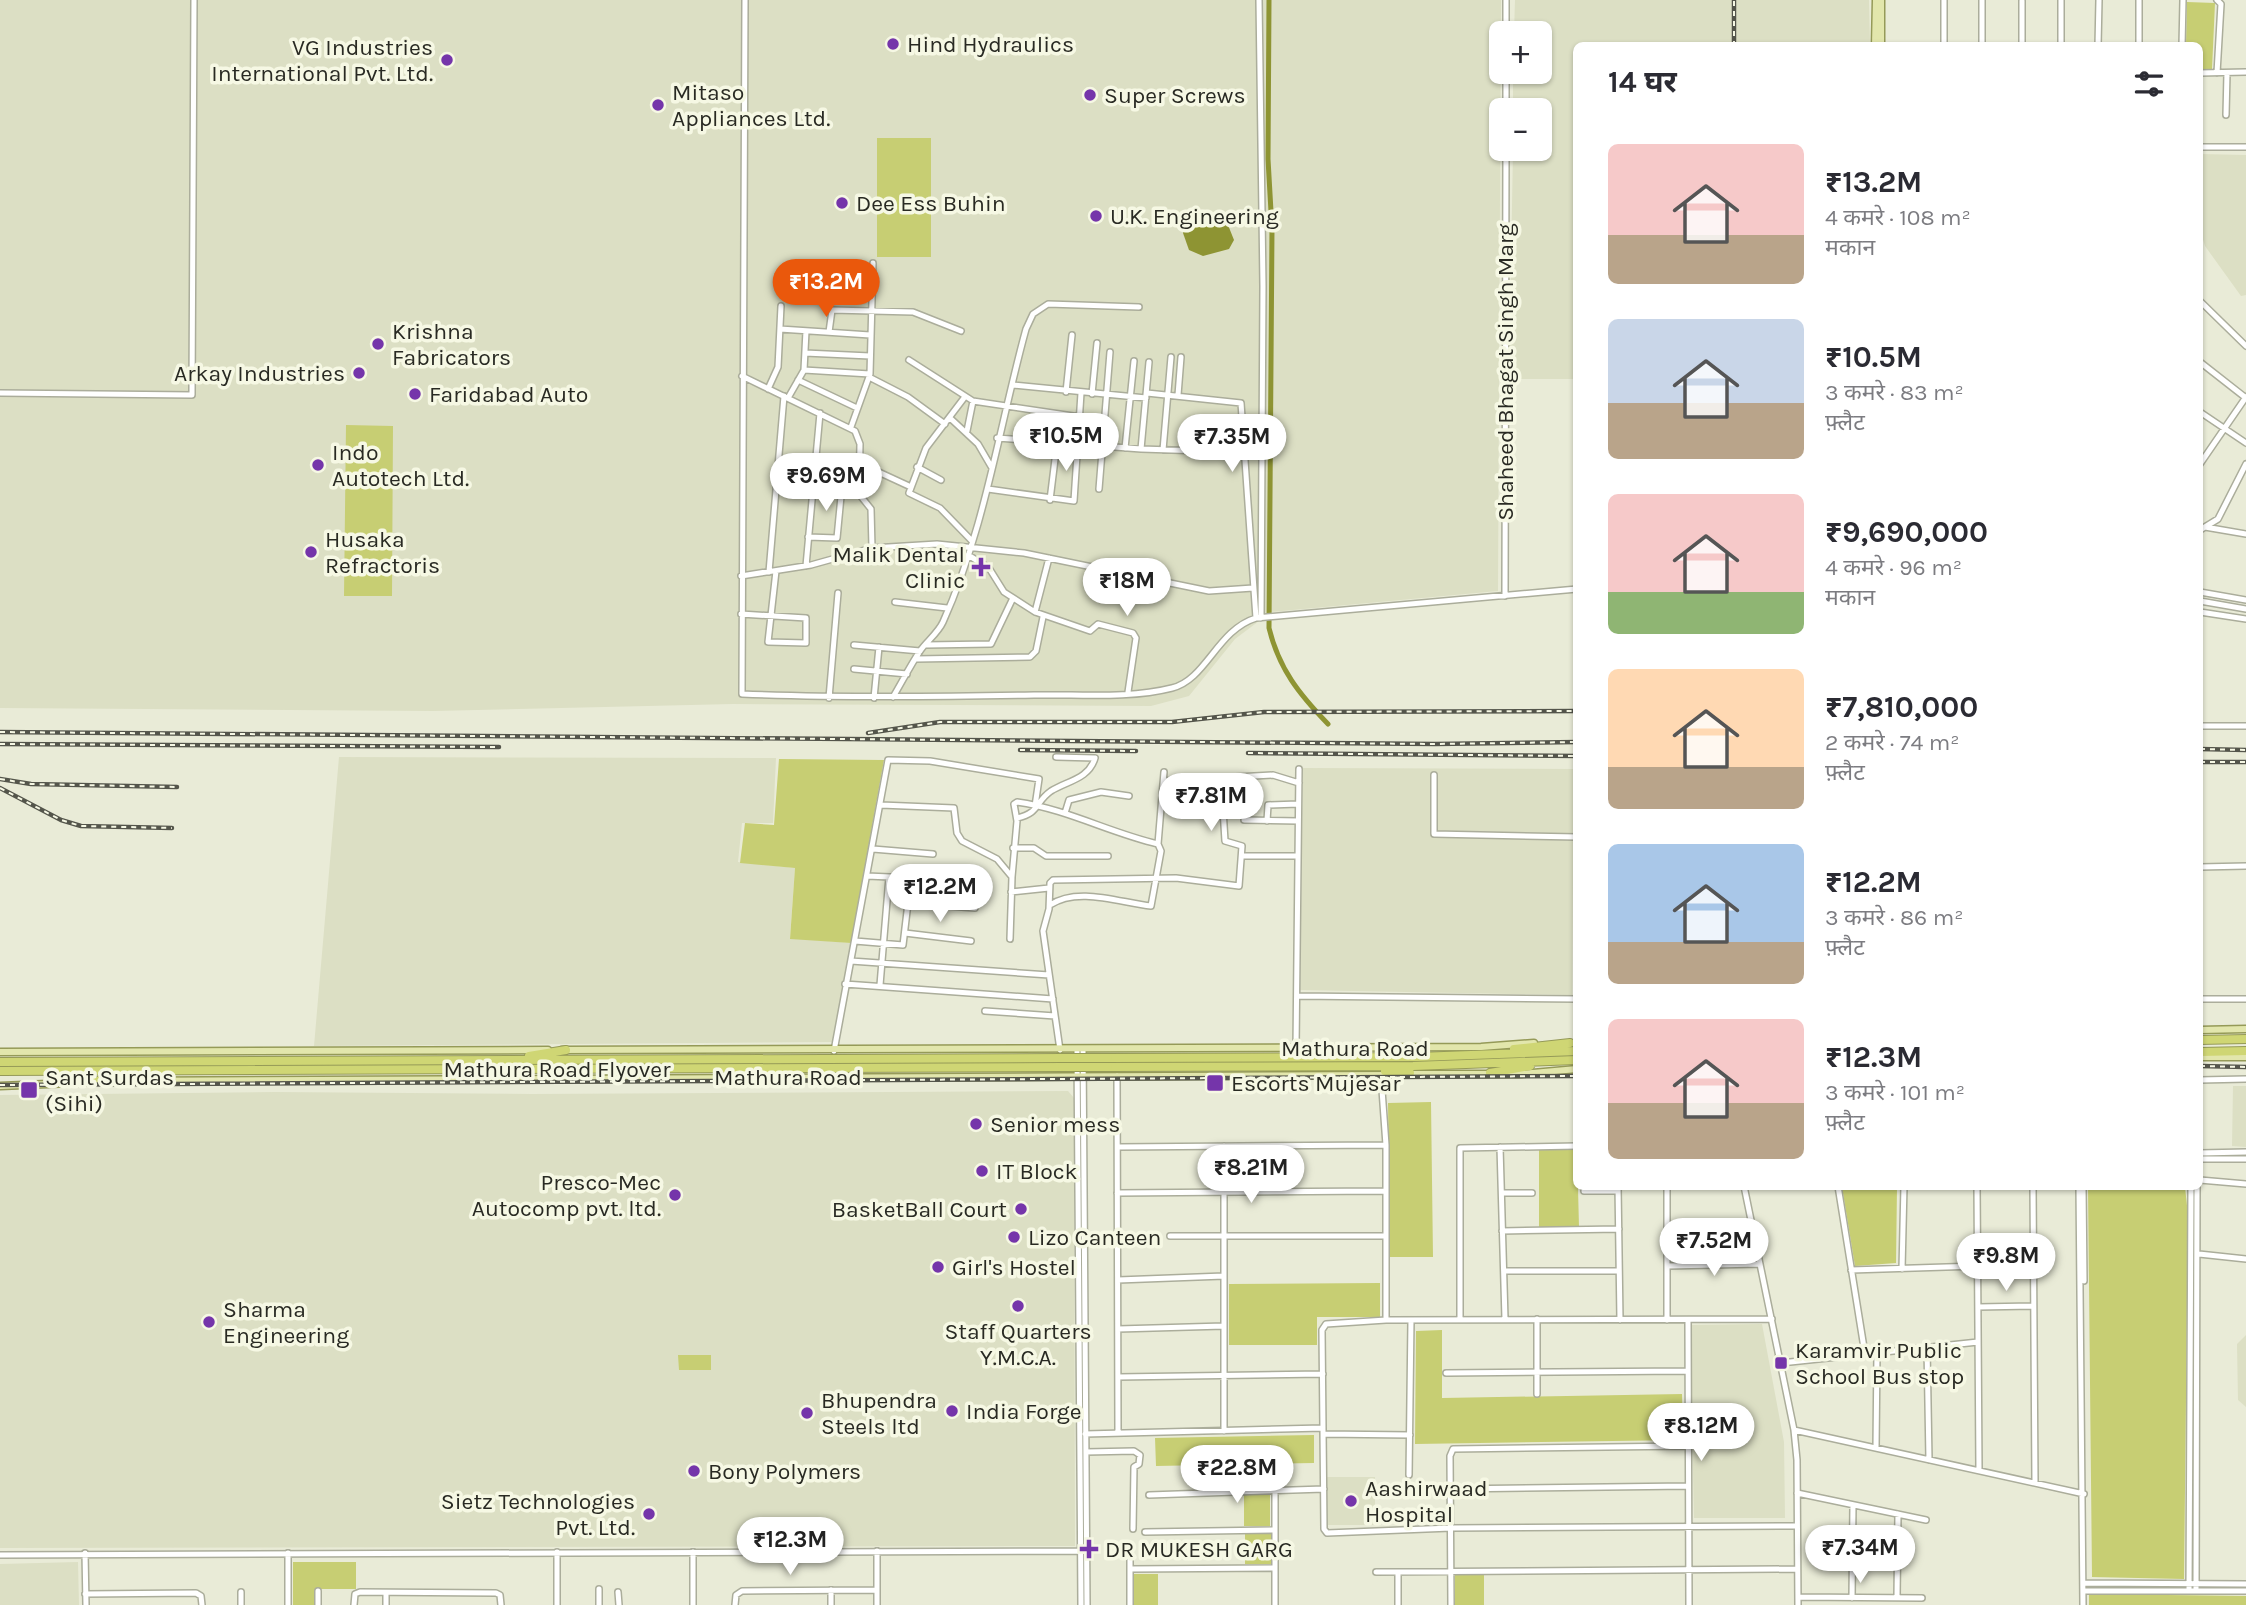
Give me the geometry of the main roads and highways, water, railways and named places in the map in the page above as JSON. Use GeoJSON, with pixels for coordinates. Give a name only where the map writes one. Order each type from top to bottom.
{"type":"FeatureCollection","features":[{"type":"Feature","properties":{"kind":"highway"},"geometry":{"type":"LineString","coordinates":[[2203,1040],[2246,1040]]}},
{"type":"Feature","properties":{"kind":"highway"},"geometry":{"type":"LineString","coordinates":[[1488,1055],[1573,1043]]}},
{"type":"Feature","properties":{"kind":"highway"},"geometry":{"type":"LineString","coordinates":[[0,1062],[512,1060],[566,1050]]}},
{"type":"Feature","properties":{"kind":"highway","name":"Mathura Road Flyover"},"geometry":{"type":"LineString","coordinates":[[140,1071],[1488,1055],[1573,1051]]}},
{"type":"Feature","properties":{"kind":"highway"},"geometry":{"type":"LineString","coordinates":[[2203,1052],[2246,1051]]}},
{"type":"Feature","properties":{"kind":"highway","name":"Mathura Road Flyover"},"geometry":{"type":"LineString","coordinates":[[512,1060],[1351,1066]]}},
{"type":"Feature","properties":{"kind":"highway"},"geometry":{"type":"LineString","coordinates":[[1490,1073],[1546,1061],[1573,1060]]}},
{"type":"Feature","properties":{"kind":"highway","name":"Mathura Road"},"geometry":{"type":"LineString","coordinates":[[1351,1066],[1546,1061]]}},
{"type":"Feature","properties":{"kind":"highway"},"geometry":{"type":"LineString","coordinates":[[1351,1066],[1410,1073]]}},
{"type":"Feature","properties":{"kind":"highway"},"geometry":{"type":"LineString","coordinates":[[0,1071],[140,1071],[151,1080]]}},
{"type":"Feature","properties":{"kind":"highway"},"geometry":{"type":"LineString","coordinates":[[93,1082],[140,1071]]}},
{"type":"Feature","properties":{"kind":"main road"},"geometry":{"type":"LineString","coordinates":[[1875,42],[1876,0]]}},
{"type":"Feature","properties":{"kind":"main road"},"geometry":{"type":"LineString","coordinates":[[1881,0],[1881,42]]}},
{"type":"Feature","properties":{"kind":"main road"},"geometry":{"type":"LineString","coordinates":[[2203,1030],[2246,1029]]}},
{"type":"Feature","properties":{"kind":"main road","name":"Mathura Road"},"geometry":{"type":"LineString","coordinates":[[0,1052],[1060,1051],[1573,1043]]}},
{"type":"Feature","properties":{"kind":"main road"},"geometry":{"type":"LineString","coordinates":[[2203,1057],[2246,1057]]}},
{"type":"Feature","properties":{"kind":"main road","name":"Mathura Road"},"geometry":{"type":"LineString","coordinates":[[0,1086],[151,1080],[1381,1076],[1573,1069]]}},
{"type":"Feature","properties":{"kind":"waterway"},"geometry":{"type":"LineString","coordinates":[[1269,0],[1268,159],[1272,229],[1269,628],[1278,656],[1291,680],[1328,724]]}},
{"type":"Feature","properties":{"kind":"railway"},"geometry":{"type":"LineString","coordinates":[[1734,0],[1734,42]]}},
{"type":"Feature","properties":{"kind":"railway"},"geometry":{"type":"LineString","coordinates":[[868,733],[940,722],[1172,722],[1264,712],[1573,711]]}},
{"type":"Feature","properties":{"kind":"railway"},"geometry":{"type":"LineString","coordinates":[[0,732],[1435,744],[1573,742]]}},
{"type":"Feature","properties":{"kind":"railway"},"geometry":{"type":"LineString","coordinates":[[0,744],[499,747]]}},
{"type":"Feature","properties":{"kind":"railway"},"geometry":{"type":"LineString","coordinates":[[2203,749],[2246,750]]}},
{"type":"Feature","properties":{"kind":"railway"},"geometry":{"type":"LineString","coordinates":[[1020,750],[1136,751]]}},
{"type":"Feature","properties":{"kind":"railway"},"geometry":{"type":"LineString","coordinates":[[1248,753],[1573,756]]}},
{"type":"Feature","properties":{"kind":"railway"},"geometry":{"type":"LineString","coordinates":[[2203,762],[2246,762]]}},
{"type":"Feature","properties":{"kind":"railway"},"geometry":{"type":"LineString","coordinates":[[0,779],[31,784],[177,787]]}},
{"type":"Feature","properties":{"kind":"railway"},"geometry":{"type":"LineString","coordinates":[[0,788],[61,820],[81,826],[172,828]]}},
{"type":"Feature","properties":{"kind":"railway"},"geometry":{"type":"LineString","coordinates":[[2203,1066],[2246,1067]]}},
{"type":"Feature","properties":{"kind":"railway"},"geometry":{"type":"LineString","coordinates":[[0,1085],[1573,1076]]}},
{"type":"Feature","properties":{"kind":"place","name":"Hind Hydraulics"},"geometry":{"type":"Point","coordinates":[893,44]}},
{"type":"Feature","properties":{"kind":"place","name":"VG Industries International Pvt. Ltd."},"geometry":{"type":"Point","coordinates":[447,60]}},
{"type":"Feature","properties":{"kind":"place","name":"Super Screws"},"geometry":{"type":"Point","coordinates":[1090,95]}},
{"type":"Feature","properties":{"kind":"place","name":"Mitaso Appliances Ltd."},"geometry":{"type":"Point","coordinates":[658,105]}},
{"type":"Feature","properties":{"kind":"place","name":"Dee Ess Buhin"},"geometry":{"type":"Point","coordinates":[842,203]}},
{"type":"Feature","properties":{"kind":"place","name":"U.K. Engineering"},"geometry":{"type":"Point","coordinates":[1096,216]}},
{"type":"Feature","properties":{"kind":"place","name":"Krishna Fabricators"},"geometry":{"type":"Point","coordinates":[378,344]}},
{"type":"Feature","properties":{"kind":"place","name":"Arkay Industries"},"geometry":{"type":"Point","coordinates":[359,373]}},
{"type":"Feature","properties":{"kind":"place","name":"Faridabad Auto"},"geometry":{"type":"Point","coordinates":[415,394]}},
{"type":"Feature","properties":{"kind":"place","name":"Indo Autotech Ltd."},"geometry":{"type":"Point","coordinates":[318,465]}},
{"type":"Feature","properties":{"kind":"place","name":"Husaka Refractoris"},"geometry":{"type":"Point","coordinates":[311,552]}},
{"type":"Feature","properties":{"kind":"place","name":"Malik Dental Clinic"},"geometry":{"type":"Point","coordinates":[981,567]}},
{"type":"Feature","properties":{"kind":"place","name":"Escorts Mujesar"},"geometry":{"type":"Point","coordinates":[1215,1083]}},
{"type":"Feature","properties":{"kind":"place","name":"Sant Surdas (Sihi)"},"geometry":{"type":"Point","coordinates":[29,1090]}},
{"type":"Feature","properties":{"kind":"place","name":"Senior mess"},"geometry":{"type":"Point","coordinates":[976,1124]}},
{"type":"Feature","properties":{"kind":"place","name":"IT Block"},"geometry":{"type":"Point","coordinates":[982,1171]}},
{"type":"Feature","properties":{"kind":"place","name":"Presco-Mec Autocomp pvt. ltd."},"geometry":{"type":"Point","coordinates":[675,1195]}},
{"type":"Feature","properties":{"kind":"place","name":"BasketBall Court"},"geometry":{"type":"Point","coordinates":[1021,1209]}},
{"type":"Feature","properties":{"kind":"place","name":"Lizo Canteen"},"geometry":{"type":"Point","coordinates":[1014,1237]}},
{"type":"Feature","properties":{"kind":"place","name":"Girl's Hostel"},"geometry":{"type":"Point","coordinates":[938,1267]}},
{"type":"Feature","properties":{"kind":"place","name":"Staff Quarters Y.M.C.A."},"geometry":{"type":"Point","coordinates":[1018,1306]}},
{"type":"Feature","properties":{"kind":"place","name":"Sharma Engineering"},"geometry":{"type":"Point","coordinates":[209,1322]}},
{"type":"Feature","properties":{"kind":"place","name":"Karamvir Public School Bus stop"},"geometry":{"type":"Point","coordinates":[1781,1363]}},
{"type":"Feature","properties":{"kind":"place","name":"India Forge"},"geometry":{"type":"Point","coordinates":[952,1411]}},
{"type":"Feature","properties":{"kind":"place","name":"Bhupendra Steels ltd"},"geometry":{"type":"Point","coordinates":[807,1413]}},
{"type":"Feature","properties":{"kind":"place","name":"Bony Polymers"},"geometry":{"type":"Point","coordinates":[694,1471]}},
{"type":"Feature","properties":{"kind":"place","name":"Aashirwaad Hospital"},"geometry":{"type":"Point","coordinates":[1351,1501]}},
{"type":"Feature","properties":{"kind":"place","name":"Sietz Technologies Pvt. Ltd."},"geometry":{"type":"Point","coordinates":[649,1514]}},
{"type":"Feature","properties":{"kind":"place","name":"DR MUKESH GARG"},"geometry":{"type":"Point","coordinates":[1089,1549]}}]}
